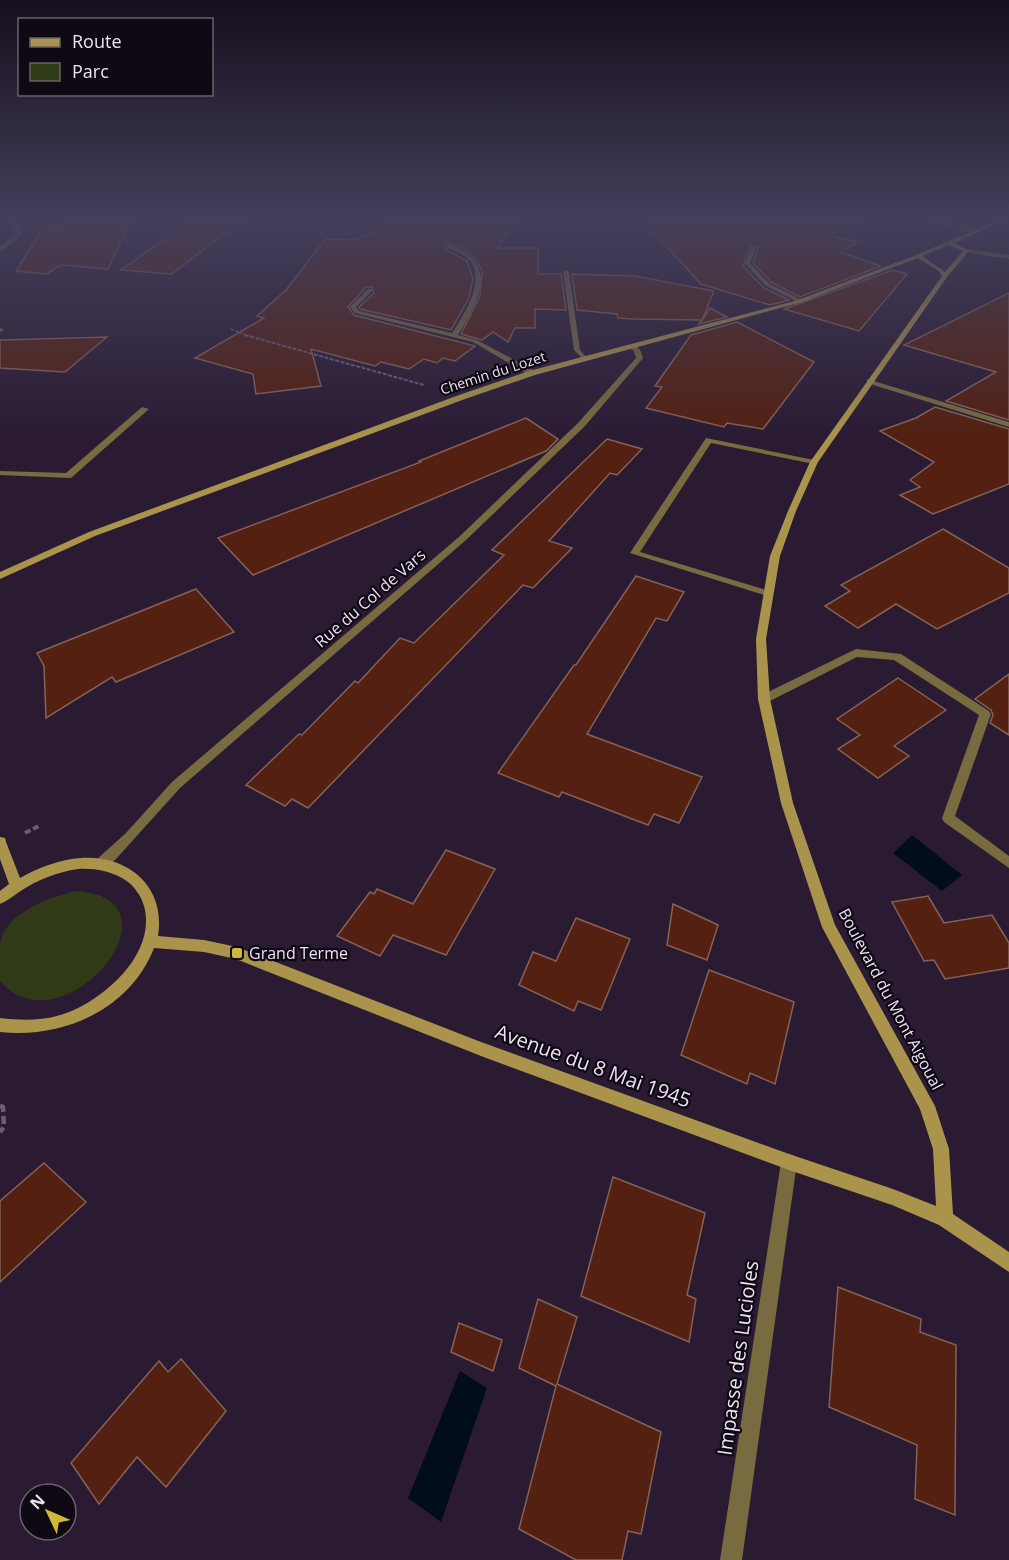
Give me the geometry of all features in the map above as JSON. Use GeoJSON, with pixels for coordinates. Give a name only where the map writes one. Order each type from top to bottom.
{"type":"FeatureCollection","features":[{"type":"Feature","properties":{"kind":"street"},"geometry":{"type":"LineString","coordinates":[[366,293],[353,307],[357,312],[482,344],[532,373]]}},
{"type":"Feature","properties":{"kind":"street"},"geometry":{"type":"LineString","coordinates":[[454,336],[473,303],[475,293]]}},
{"type":"Feature","properties":{"kind":"street"},"geometry":{"type":"LineString","coordinates":[[569,293],[577,350],[585,359]]}},
{"type":"Feature","properties":{"kind":"street"},"geometry":{"type":"LineString","coordinates":[[785,293],[800,301]]}},
{"type":"Feature","properties":{"kind":"street","name":"Chemin du Lozet"},"geometry":{"type":"LineString","coordinates":[[0,576],[92,534],[462,397],[532,373],[800,301],[822,293]]}},
{"type":"Feature","properties":{"kind":"street","name":"Boulevard du Mont Aigoual"},"geometry":{"type":"LineString","coordinates":[[933,293],[814,462],[775,556],[761,639],[764,699],[787,803],[829,927],[927,1106],[941,1149],[945,1219]]}},
{"type":"Feature","properties":{"kind":"street","name":"Rue du Col de Vars"},"geometry":{"type":"LineString","coordinates":[[101,864],[123,848],[141,823],[176,786],[463,538],[581,425],[640,358],[637,351],[630,346]]}},
{"type":"Feature","properties":{"kind":"street"},"geometry":{"type":"LineString","coordinates":[[870,381],[1009,425]]}},
{"type":"Feature","properties":{"kind":"street"},"geometry":{"type":"LineString","coordinates":[[0,473],[68,476],[145,409]]}},
{"type":"Feature","properties":{"kind":"street"},"geometry":{"type":"LineString","coordinates":[[770,594],[634,553],[709,440],[814,462]]}},
{"type":"Feature","properties":{"kind":"street"},"geometry":{"type":"LineString","coordinates":[[764,699],[856,652],[897,657],[985,714],[948,818],[1009,863]]}},
{"type":"Feature","properties":{"kind":"street"},"geometry":{"type":"LineString","coordinates":[[0,842],[16,885]]}},
{"type":"Feature","properties":{"kind":"street"},"geometry":{"type":"LineString","coordinates":[[0,898],[16,885],[45,872],[74,864],[101,864],[122,871],[139,882],[150,899],[153,919],[150,942],[133,973],[105,1000],[68,1020],[29,1029],[0,1025]]}},
{"type":"Feature","properties":{"kind":"street","name":"Avenue du 8 Mai 1945"},"geometry":{"type":"LineString","coordinates":[[150,942],[204,945],[237,953],[482,1049],[789,1162],[893,1197],[945,1219],[1009,1263]]}},
{"type":"Feature","properties":{"kind":"street","name":"Impasse des Lucioles"},"geometry":{"type":"LineString","coordinates":[[732,1560],[789,1162]]}},
{"type":"Feature","properties":{"kind":"path"},"geometry":{"type":"LineString","coordinates":[[231,329],[250,337],[462,397]]}},
{"type":"Feature","properties":{"kind":"path"},"geometry":{"type":"LineString","coordinates":[[0,1132],[4,1127],[1,1107]]}},
{"type":"Feature","properties":{"kind":"green space"},"geometry":{"type":"Polygon","coordinates":[[[77,891],[109,900],[121,919],[119,942],[104,966],[81,987],[54,999],[26,998],[0,981],[0,944],[3,933],[10,923],[31,908],[55,897],[77,891]]]}},
{"type":"Feature","properties":{"kind":"shaded area"},"geometry":{"type":"Polygon","coordinates":[[[912,835],[962,875],[942,891],[893,853],[912,835]]]}},
{"type":"Feature","properties":{"kind":"shaded area"},"geometry":{"type":"Polygon","coordinates":[[[460,1371],[487,1388],[441,1522],[408,1498],[460,1371]]]}},
{"type":"Feature","properties":{"kind":"building"},"geometry":{"type":"Polygon","coordinates":[[[283,293],[361,293],[348,307],[354,315],[475,346],[455,361],[443,358],[437,363],[424,359],[409,369],[381,362],[375,366],[311,349],[321,386],[256,394],[253,374],[195,358],[264,318],[257,316],[283,293]]]}},
{"type":"Feature","properties":{"kind":"building"},"geometry":{"type":"Polygon","coordinates":[[[374,293],[470,293],[451,330],[360,309],[359,307],[374,293]]]}},
{"type":"Feature","properties":{"kind":"building"},"geometry":{"type":"Polygon","coordinates":[[[480,293],[564,293],[566,310],[535,309],[535,328],[515,328],[508,342],[493,332],[482,340],[461,334],[480,293]]]}},
{"type":"Feature","properties":{"kind":"building"},"geometry":{"type":"Polygon","coordinates":[[[575,293],[713,293],[702,320],[618,318],[617,314],[577,310],[575,293]]]}},
{"type":"Feature","properties":{"kind":"building"},"geometry":{"type":"Polygon","coordinates":[[[730,293],[774,293],[789,300],[770,305],[730,293]]]}},
{"type":"Feature","properties":{"kind":"building"},"geometry":{"type":"Polygon","coordinates":[[[792,293],[811,293],[800,297],[792,293]]]}},
{"type":"Feature","properties":{"kind":"building"},"geometry":{"type":"Polygon","coordinates":[[[829,293],[891,293],[859,331],[784,309],[829,293]]]}},
{"type":"Feature","properties":{"kind":"building"},"geometry":{"type":"Polygon","coordinates":[[[1009,293],[1009,420],[946,401],[996,372],[904,345],[1009,293]]]}},
{"type":"Feature","properties":{"kind":"building"},"geometry":{"type":"Polygon","coordinates":[[[710,308],[727,317],[699,324],[710,308]]]}},
{"type":"Feature","properties":{"kind":"building"},"geometry":{"type":"Polygon","coordinates":[[[737,322],[814,362],[763,429],[727,423],[724,427],[646,408],[662,387],[655,386],[691,335],[737,322]]]}},
{"type":"Feature","properties":{"kind":"building"},"geometry":{"type":"Polygon","coordinates":[[[107,337],[65,372],[0,368],[0,340],[107,337]]]}},
{"type":"Feature","properties":{"kind":"building"},"geometry":{"type":"Polygon","coordinates":[[[935,407],[1009,429],[1009,484],[933,514],[900,495],[920,487],[910,480],[934,462],[880,431],[916,418],[935,407]]]}},
{"type":"Feature","properties":{"kind":"building"},"geometry":{"type":"Polygon","coordinates":[[[526,418],[558,439],[546,451],[253,575],[218,538],[421,462],[419,461],[526,418]]]}},
{"type":"Feature","properties":{"kind":"building"},"geometry":{"type":"Polygon","coordinates":[[[607,439],[642,449],[617,475],[610,473],[549,541],[572,548],[533,588],[523,585],[308,808],[292,799],[285,806],[246,785],[299,734],[302,735],[355,681],[358,683],[400,638],[414,643],[504,555],[492,550],[607,439]]]}},
{"type":"Feature","properties":{"kind":"building"},"geometry":{"type":"Polygon","coordinates":[[[943,529],[1009,568],[1009,593],[937,629],[896,604],[858,628],[825,606],[850,591],[841,585],[943,529]]]}},
{"type":"Feature","properties":{"kind":"building"},"geometry":{"type":"Polygon","coordinates":[[[636,576],[684,592],[667,621],[656,618],[587,734],[702,777],[679,823],[654,814],[648,825],[562,792],[559,797],[498,773],[576,665],[636,576]]]}},
{"type":"Feature","properties":{"kind":"building"},"geometry":{"type":"Polygon","coordinates":[[[196,589],[234,632],[116,682],[112,677],[46,718],[44,666],[37,653],[196,589]]]}},
{"type":"Feature","properties":{"kind":"building"},"geometry":{"type":"Polygon","coordinates":[[[1009,674],[1009,735],[990,723],[993,715],[991,710],[975,699],[1009,674]]]}},
{"type":"Feature","properties":{"kind":"building"},"geometry":{"type":"Polygon","coordinates":[[[898,678],[946,710],[894,746],[909,756],[878,778],[838,749],[860,735],[837,719],[898,678]]]}},
{"type":"Feature","properties":{"kind":"building"},"geometry":{"type":"Polygon","coordinates":[[[446,850],[495,869],[446,955],[393,935],[380,956],[337,936],[370,892],[374,894],[377,889],[413,904],[446,850]]]}},
{"type":"Feature","properties":{"kind":"building"},"geometry":{"type":"Polygon","coordinates":[[[928,896],[944,923],[992,915],[1009,943],[1009,968],[945,979],[934,960],[924,961],[892,902],[928,896]]]}},
{"type":"Feature","properties":{"kind":"building"},"geometry":{"type":"Polygon","coordinates":[[[673,904],[718,925],[707,960],[667,945],[673,904]]]}},
{"type":"Feature","properties":{"kind":"building"},"geometry":{"type":"Polygon","coordinates":[[[576,918],[630,939],[601,1010],[578,1001],[574,1011],[519,985],[533,952],[556,961],[576,918]]]}},
{"type":"Feature","properties":{"kind":"building"},"geometry":{"type":"Polygon","coordinates":[[[709,970],[794,1002],[775,1084],[750,1073],[747,1084],[681,1055],[709,970]]]}},
{"type":"Feature","properties":{"kind":"building"},"geometry":{"type":"Polygon","coordinates":[[[44,1163],[86,1202],[0,1282],[0,1201],[44,1163]]]}},
{"type":"Feature","properties":{"kind":"building"},"geometry":{"type":"Polygon","coordinates":[[[613,1177],[705,1213],[687,1295],[696,1299],[689,1342],[581,1296],[613,1177]]]}},
{"type":"Feature","properties":{"kind":"building"},"geometry":{"type":"Polygon","coordinates":[[[838,1287],[921,1319],[920,1332],[956,1345],[955,1515],[915,1499],[917,1445],[829,1407],[838,1287]]]}},
{"type":"Feature","properties":{"kind":"building"},"geometry":{"type":"Polygon","coordinates":[[[538,1299],[577,1317],[557,1384],[661,1432],[641,1534],[628,1531],[622,1560],[576,1560],[519,1529],[556,1386],[519,1368],[538,1299]]]}},
{"type":"Feature","properties":{"kind":"building"},"geometry":{"type":"Polygon","coordinates":[[[459,1323],[502,1340],[493,1371],[451,1352],[459,1323]]]}},
{"type":"Feature","properties":{"kind":"building"},"geometry":{"type":"Polygon","coordinates":[[[181,1359],[226,1411],[166,1487],[137,1457],[99,1504],[71,1463],[159,1361],[168,1372],[181,1359]]]}},
{"type":"Feature","properties":{"kind":"place","name":"Grand Terme"},"geometry":{"type":"Point","coordinates":[237,953]}}]}
